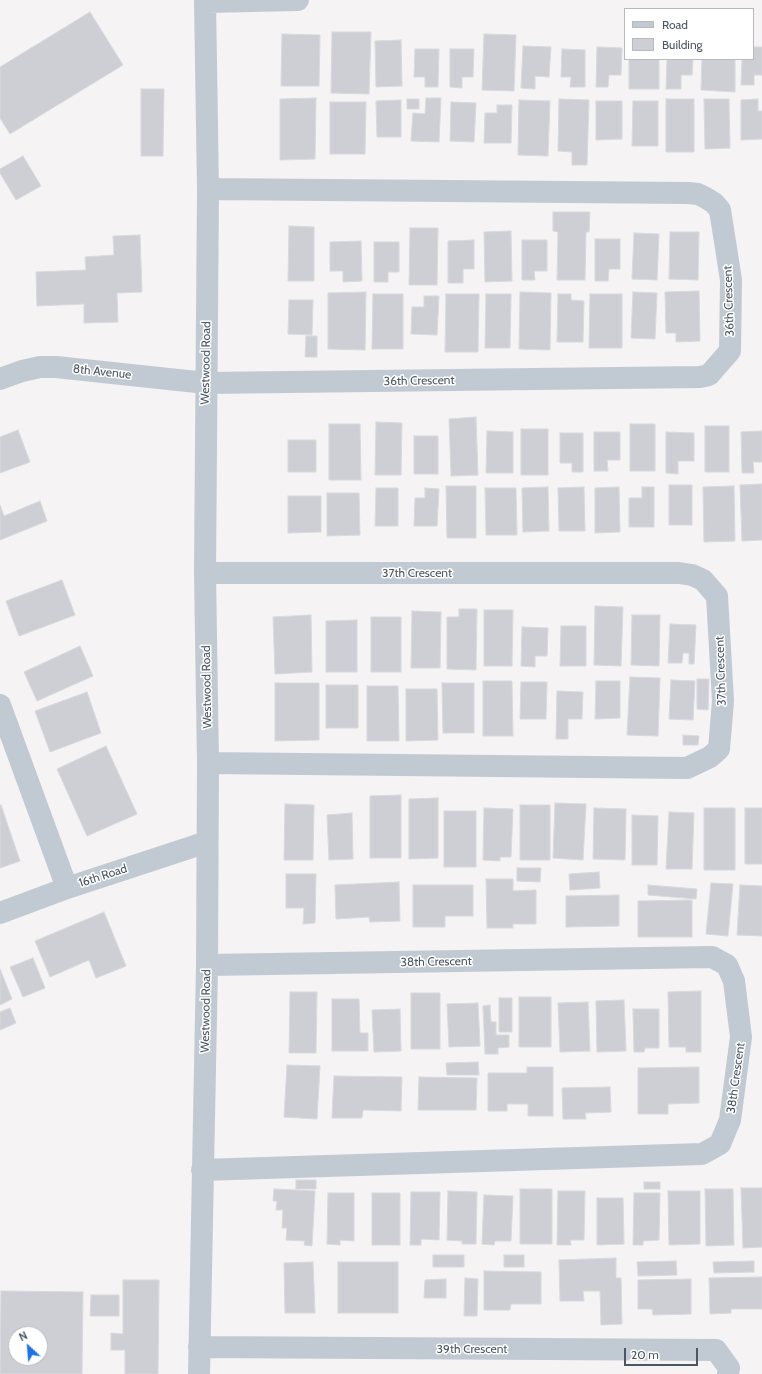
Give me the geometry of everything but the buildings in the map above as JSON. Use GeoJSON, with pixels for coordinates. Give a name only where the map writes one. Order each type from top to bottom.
{"type":"FeatureCollection","features":[{"type":"Feature","properties":{"kind":"street"},"geometry":{"type":"LineString","coordinates":[[205,1],[298,0]]}},
{"type":"Feature","properties":{"kind":"street","name":"Westwood Road"},"geometry":{"type":"LineString","coordinates":[[199,1374],[207,965],[208,763],[205,573],[208,189],[205,1]]}},
{"type":"Feature","properties":{"kind":"street","name":"36th Crescent"},"geometry":{"type":"LineString","coordinates":[[206,384],[700,377],[709,375],[730,351],[731,280],[720,210],[714,203],[698,194],[208,189]]}},
{"type":"Feature","properties":{"kind":"street","name":"8th Avenue"},"geometry":{"type":"LineString","coordinates":[[0,379],[22,371],[40,367],[56,367],[206,384]]}},
{"type":"Feature","properties":{"kind":"street","name":"37th Crescent"},"geometry":{"type":"LineString","coordinates":[[205,573],[679,573],[692,575],[703,580],[717,596],[723,701],[719,749],[710,757],[687,768],[208,763]]}},
{"type":"Feature","properties":{"kind":"street"},"geometry":{"type":"LineString","coordinates":[[0,705],[67,888]]}},
{"type":"Feature","properties":{"kind":"street","name":"16th Road"},"geometry":{"type":"LineString","coordinates":[[0,913],[67,888],[207,842]]}},
{"type":"Feature","properties":{"kind":"street","name":"38th Crescent"},"geometry":{"type":"LineString","coordinates":[[202,1170],[702,1154],[720,1144],[730,1120],[742,1037],[734,980],[727,965],[712,957],[207,965]]}},
{"type":"Feature","properties":{"kind":"street","name":"39th Crescent"},"geometry":{"type":"LineString","coordinates":[[199,1347],[716,1350],[729,1368],[728,1374]]}}]}
